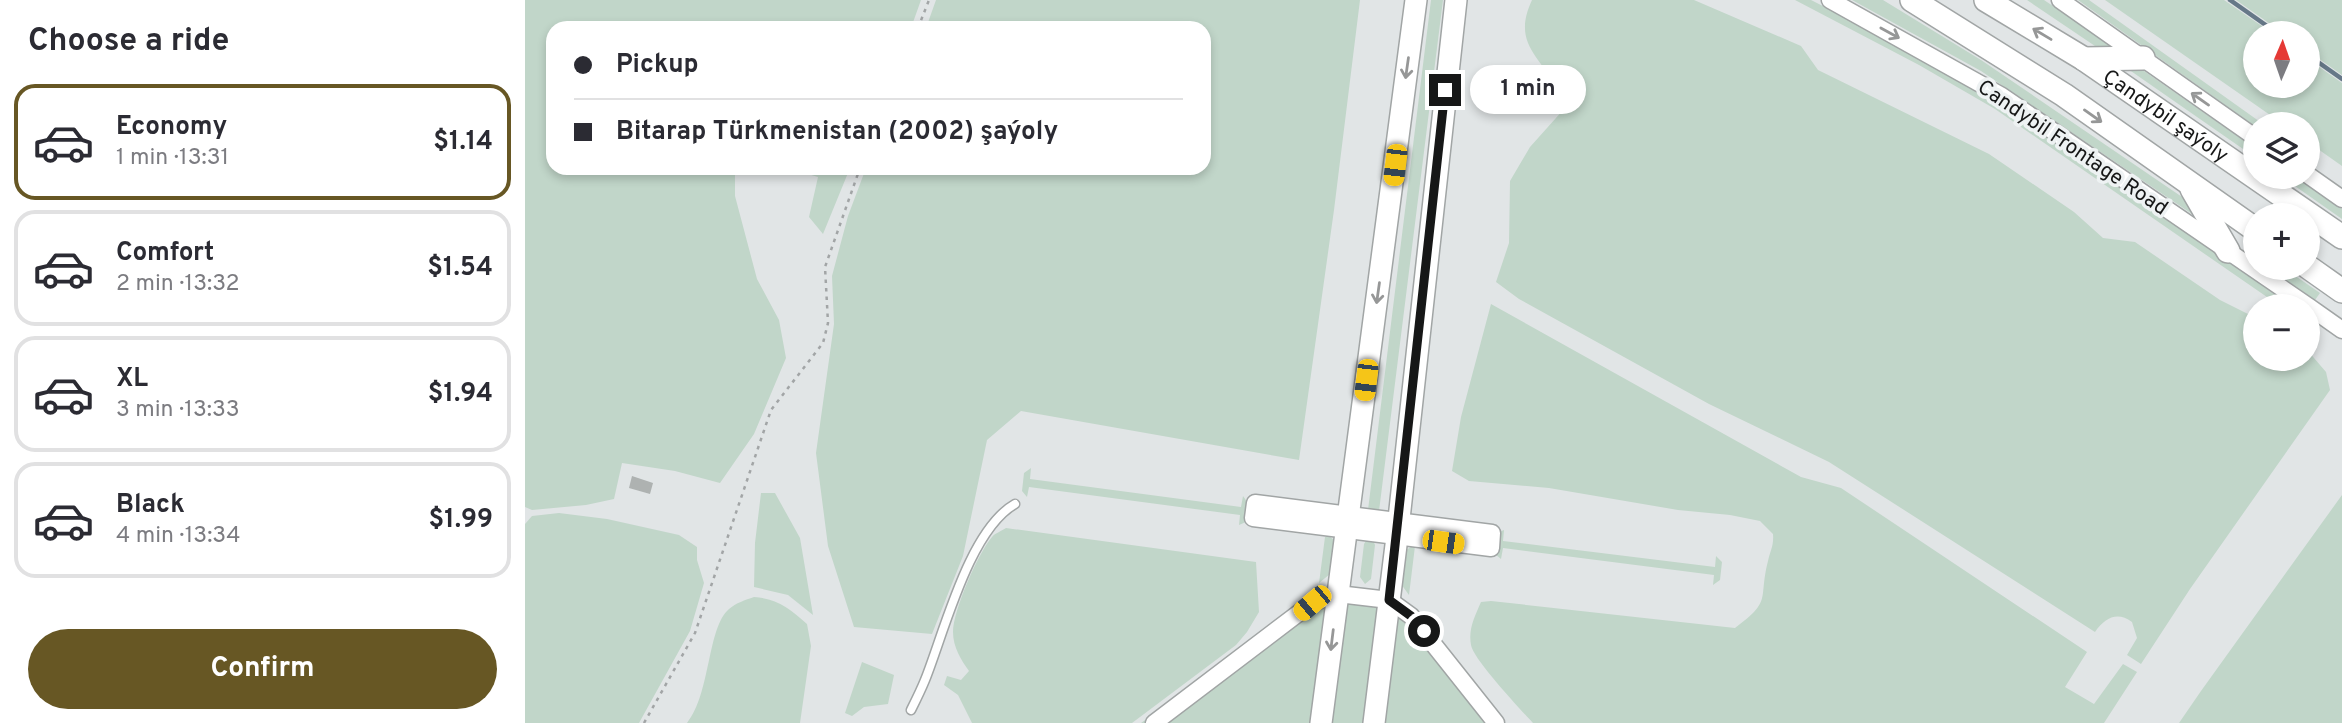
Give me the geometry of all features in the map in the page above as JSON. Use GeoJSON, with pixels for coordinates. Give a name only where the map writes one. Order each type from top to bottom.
{"type":"FeatureCollection","features":[{"type":"Feature","properties":{"kind":"main road","name":"Çandybil şaýoly"},"geometry":{"type":"LineString","coordinates":[[1912,0],[2064,95],[2243,221]]}},
{"type":"Feature","properties":{"kind":"main road","name":"Çandybil şaýoly"},"geometry":{"type":"LineString","coordinates":[[1986,0],[2084,59],[2342,237]]}},
{"type":"Feature","properties":{"kind":"main road"},"geometry":{"type":"LineString","coordinates":[[2084,59],[2143,58]]}},
{"type":"Feature","properties":{"kind":"main road"},"geometry":{"type":"LineString","coordinates":[[2189,183],[2228,251]]}},
{"type":"Feature","properties":{"kind":"main road"},"geometry":{"type":"LineString","coordinates":[[2320,275],[2342,291]]}},
{"type":"Feature","properties":{"kind":"street"},"geometry":{"type":"LineString","coordinates":[[1409,0],[1412,30]]}},
{"type":"Feature","properties":{"kind":"street"},"geometry":{"type":"LineString","coordinates":[[1321,723],[1416,0]]}},
{"type":"Feature","properties":{"kind":"street"},"geometry":{"type":"LineString","coordinates":[[1374,723],[1456,0]]}},
{"type":"Feature","properties":{"kind":"street"},"geometry":{"type":"LineString","coordinates":[[1451,36],[1468,0]]}},
{"type":"Feature","properties":{"kind":"street","name":"Candybil Frontage Road"},"geometry":{"type":"LineString","coordinates":[[1830,0],[2002,96],[2291,294]]}},
{"type":"Feature","properties":{"kind":"street"},"geometry":{"type":"LineString","coordinates":[[2060,0],[2243,129]]}},
{"type":"Feature","properties":{"kind":"street"},"geometry":{"type":"LineString","coordinates":[[2320,183],[2342,199]]}},
{"type":"Feature","properties":{"kind":"street","name":"Candybil Frontage Road"},"geometry":{"type":"LineString","coordinates":[[2320,314],[2342,330]]}},
{"type":"Feature","properties":{"kind":"street"},"geometry":{"type":"LineString","coordinates":[[1347,522],[1253,518],[1255,503],[1490,548],[1492,533],[1398,529]]}},
{"type":"Feature","properties":{"kind":"street"},"geometry":{"type":"LineString","coordinates":[[1154,723],[1312,603],[1338,594],[1389,600],[1411,616],[1496,723]]}},
{"type":"Feature","properties":{"kind":"lane"},"geometry":{"type":"LineString","coordinates":[[911,710],[962,580],[988,531],[1005,509],[1015,504]]}},
{"type":"Feature","properties":{"kind":"path"},"geometry":{"type":"LineString","coordinates":[[921,21],[929,0]]}},
{"type":"Feature","properties":{"kind":"path"},"geometry":{"type":"LineString","coordinates":[[644,723],[695,633],[771,410],[823,343],[828,323],[825,267],[858,175]]}},
{"type":"Feature","properties":{"kind":"green space"},"geometry":{"type":"Polygon","coordinates":[[[525,0],[921,0],[914,21],[546,21],[546,175],[735,175],[735,196],[757,279],[779,320],[786,358],[754,434],[720,483],[675,471],[622,463],[614,499],[586,505],[532,510],[525,507],[525,0]]]}},
{"type":"Feature","properties":{"kind":"green space"},"geometry":{"type":"Polygon","coordinates":[[[936,0],[1360,0],[1299,460],[1021,411],[987,440],[963,556],[932,634],[854,627],[828,546],[816,453],[834,324],[832,276],[848,216],[863,175],[1211,175],[1211,21],[928,21],[936,0]]]}},
{"type":"Feature","properties":{"kind":"green space"},"geometry":{"type":"Polygon","coordinates":[[[1431,0],[1443,0],[1379,511],[1368,510],[1431,0]]]}},
{"type":"Feature","properties":{"kind":"green space"},"geometry":{"type":"Polygon","coordinates":[[[1532,0],[1694,0],[1801,46],[1818,70],[1989,154],[2074,212],[2103,238],[2135,242],[2220,300],[2243,312],[2243,371],[2320,371],[2320,365],[2326,372],[2330,390],[2190,589],[2141,664],[2127,655],[2137,638],[2132,622],[2127,619],[2112,618],[2095,632],[1829,462],[1709,404],[1519,299],[1496,282],[1509,243],[1510,181],[1530,147],[1564,109],[1558,90],[1526,38],[1527,15],[1532,0]]]}},
{"type":"Feature","properties":{"kind":"green space"},"geometry":{"type":"Polygon","coordinates":[[[1795,0],[1811,0],[1999,103],[2243,272],[2243,280],[2254,280],[2275,294],[2263,294],[1995,109],[1919,65],[1795,0]]]}},
{"type":"Feature","properties":{"kind":"green space"},"geometry":{"type":"Polygon","coordinates":[[[1852,0],[1883,0],[1981,60],[2185,199],[2195,216],[1981,71],[1852,0]]]}},
{"type":"Feature","properties":{"kind":"green space"},"geometry":{"type":"Polygon","coordinates":[[[2027,0],[2044,0],[2108,43],[2113,50],[2095,46],[2027,0]]]}},
{"type":"Feature","properties":{"kind":"green space"},"geometry":{"type":"Polygon","coordinates":[[[2078,0],[2089,0],[2246,112],[2243,112],[2243,118],[2078,0]]]}},
{"type":"Feature","properties":{"kind":"green space"},"geometry":{"type":"Polygon","coordinates":[[[2105,0],[2224,0],[2255,21],[2243,21],[2243,96],[2105,0]]]}},
{"type":"Feature","properties":{"kind":"green space"},"geometry":{"type":"Polygon","coordinates":[[[2236,0],[2342,0],[2342,75],[2321,60],[2321,21],[2266,21],[2236,0]]]}},
{"type":"Feature","properties":{"kind":"green space"},"geometry":{"type":"Polygon","coordinates":[[[2321,68],[2342,83],[2342,166],[2320,150],[2320,112],[2266,112],[2246,98],[2321,98],[2321,68]]]}},
{"type":"Feature","properties":{"kind":"green space"},"geometry":{"type":"Polygon","coordinates":[[[2128,69],[2144,71],[2243,140],[2243,149],[2128,69]]]}},
{"type":"Feature","properties":{"kind":"green space"},"geometry":{"type":"Polygon","coordinates":[[[811,175],[847,175],[823,234],[809,217],[818,177],[811,175]]]}},
{"type":"Feature","properties":{"kind":"green space"},"geometry":{"type":"Polygon","coordinates":[[[2299,189],[2313,189],[2342,209],[2342,219],[2320,203],[2299,189]]]}},
{"type":"Feature","properties":{"kind":"green space"},"geometry":{"type":"Polygon","coordinates":[[[2286,280],[2301,280],[2320,293],[2306,294],[2286,280]]]}},
{"type":"Feature","properties":{"kind":"green space"},"geometry":{"type":"Polygon","coordinates":[[[1491,304],[1801,477],[1841,488],[2087,652],[2065,687],[2094,704],[2123,664],[2137,672],[2104,723],[1533,723],[1474,652],[1470,634],[1481,602],[1735,628],[1760,605],[1773,534],[1760,521],[1730,515],[1678,510],[1549,488],[1469,481],[1452,471],[1461,417],[1491,304]]]}},
{"type":"Feature","properties":{"kind":"green space"},"geometry":{"type":"Polygon","coordinates":[[[1031,468],[1030,479],[1241,507],[1243,496],[1248,503],[1246,522],[1239,525],[1240,515],[1029,487],[1027,497],[1022,491],[1024,473],[1031,468]]]}},
{"type":"Feature","properties":{"kind":"green space"},"geometry":{"type":"Polygon","coordinates":[[[761,493],[775,493],[800,538],[813,615],[788,595],[754,587],[755,543],[761,493]]]}},
{"type":"Feature","properties":{"kind":"green space"},"geometry":{"type":"Polygon","coordinates":[[[2342,495],[2342,723],[2179,723],[2201,691],[2342,495]]]}},
{"type":"Feature","properties":{"kind":"green space"},"geometry":{"type":"Polygon","coordinates":[[[559,513],[607,519],[679,535],[697,547],[697,560],[704,583],[690,631],[639,723],[525,723],[525,524],[532,516],[559,513]]]}},
{"type":"Feature","properties":{"kind":"green space"},"geometry":{"type":"Polygon","coordinates":[[[1006,528],[1256,562],[1259,612],[1236,645],[1132,723],[972,723],[958,695],[944,685],[947,676],[961,680],[969,671],[956,648],[953,638],[954,623],[967,583],[986,545],[993,536],[1006,528]]]}},
{"type":"Feature","properties":{"kind":"green space"},"geometry":{"type":"Polygon","coordinates":[[[1504,530],[1503,541],[1715,567],[1716,556],[1722,562],[1720,580],[1713,585],[1714,575],[1503,548],[1501,559],[1495,554],[1499,532],[1504,530]]]}},
{"type":"Feature","properties":{"kind":"green space"},"geometry":{"type":"Polygon","coordinates":[[[1328,535],[1334,540],[1330,574],[1319,583],[1325,537],[1328,535]]]}},
{"type":"Feature","properties":{"kind":"green space"},"geometry":{"type":"Polygon","coordinates":[[[1367,539],[1373,540],[1375,545],[1371,579],[1365,584],[1360,577],[1367,539]]]}},
{"type":"Feature","properties":{"kind":"green space"},"geometry":{"type":"Polygon","coordinates":[[[1415,546],[1409,595],[1401,584],[1405,551],[1415,546]]]}},
{"type":"Feature","properties":{"kind":"green space"},"geometry":{"type":"Polygon","coordinates":[[[1324,587],[1397,592],[1503,723],[1141,723],[1324,587]]]}},
{"type":"Feature","properties":{"kind":"green space"},"geometry":{"type":"Polygon","coordinates":[[[754,597],[783,605],[807,624],[811,646],[800,723],[687,723],[701,695],[712,646],[722,618],[732,607],[754,597]]]}},
{"type":"Feature","properties":{"kind":"green space"},"geometry":{"type":"Polygon","coordinates":[[[862,662],[894,675],[888,704],[864,707],[852,716],[845,713],[862,662]]]}},
{"type":"Feature","properties":{"kind":"building"},"geometry":{"type":"Polygon","coordinates":[[[632,476],[653,483],[650,494],[629,488],[632,476]]]}},
{"type":"Feature","properties":{"kind":"waterway"},"geometry":{"type":"LineString","coordinates":[[2230,0],[2260,21]]}},
{"type":"Feature","properties":{"kind":"waterway"},"geometry":{"type":"LineString","coordinates":[[2321,64],[2342,79]]}},
{"type":"Feature","properties":{"kind":"route"},"geometry":{"type":"LineString","coordinates":[[1424,631],[1411,616],[1389,600],[1445,90]]}}]}
